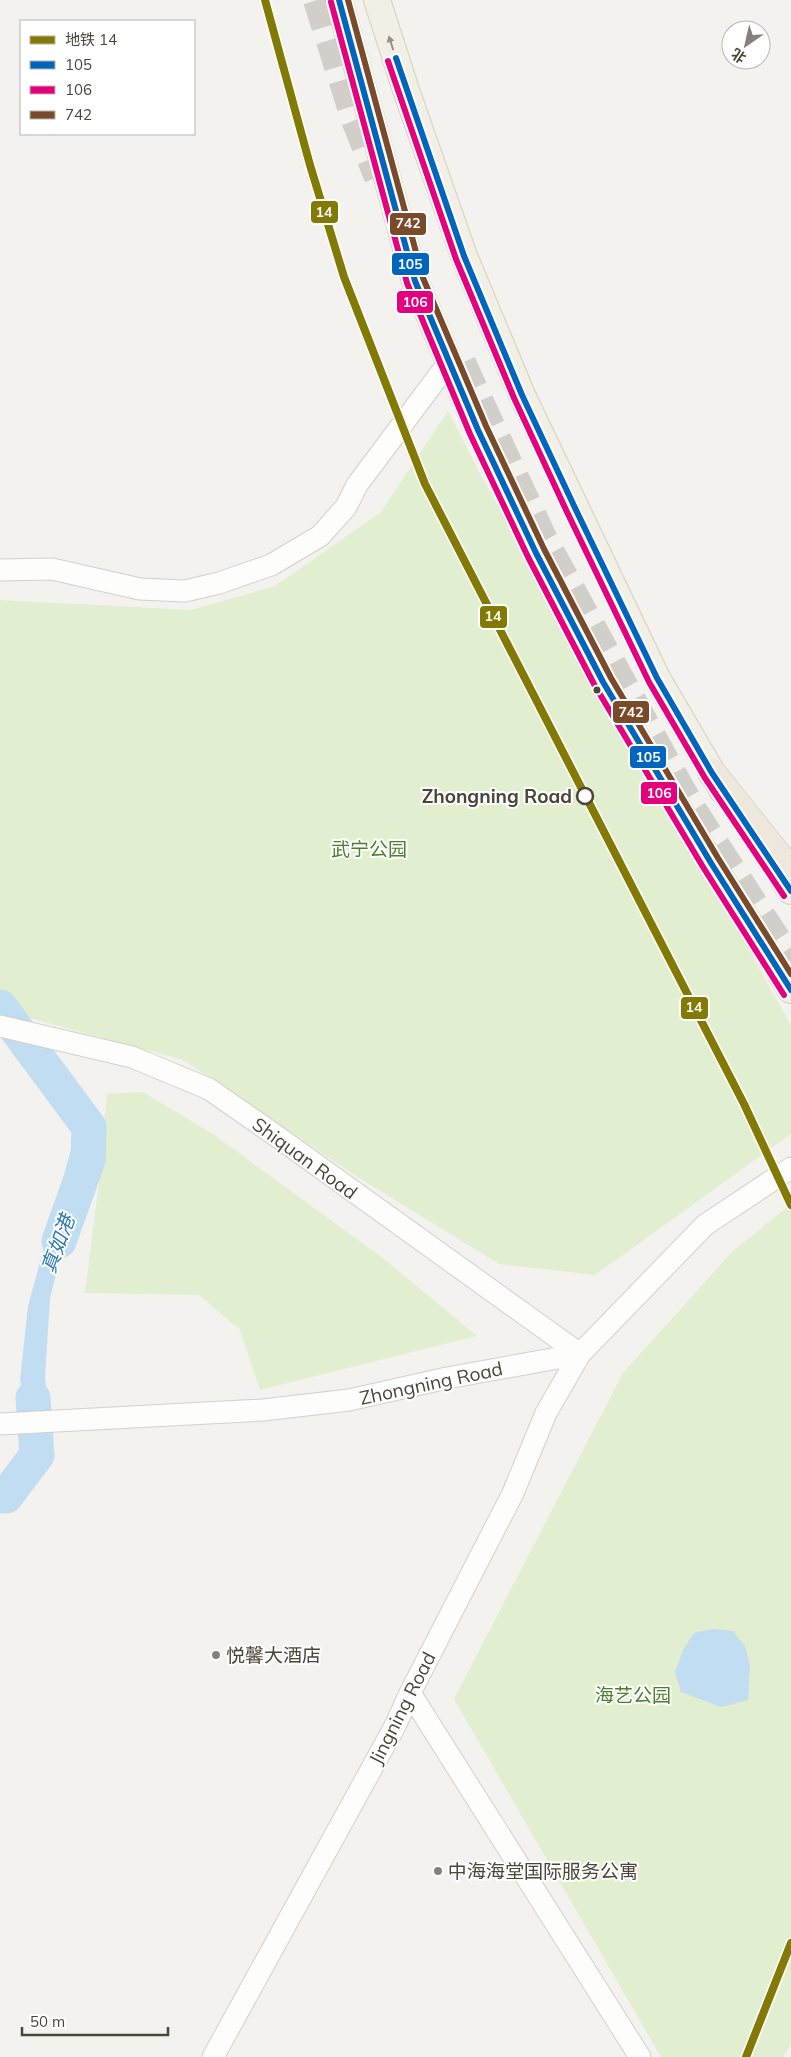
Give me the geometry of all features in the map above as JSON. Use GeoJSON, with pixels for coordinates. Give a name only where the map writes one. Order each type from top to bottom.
{"type":"FeatureCollection","features":[{"type":"Feature","properties":{"kind":"highway"},"geometry":{"type":"LineString","coordinates":[[712,773],[791,872]]}},
{"type":"Feature","properties":{"kind":"main road"},"geometry":{"type":"LineString","coordinates":[[339,0],[415,281],[478,430],[536,553],[603,682],[711,863],[791,990]]}},
{"type":"Feature","properties":{"kind":"main road"},"geometry":{"type":"LineString","coordinates":[[377,0],[406,90],[464,256],[522,395],[657,678],[712,773],[791,891]]}},
{"type":"Feature","properties":{"kind":"street"},"geometry":{"type":"LineString","coordinates":[[0,570],[52,569],[140,589],[185,591],[219,583],[271,565],[320,536],[346,507],[357,485],[449,362]]}},
{"type":"Feature","properties":{"kind":"street","name":"Shiquan Road"},"geometry":{"type":"LineString","coordinates":[[0,1026],[132,1057],[209,1090],[275,1135],[580,1354]]}},
{"type":"Feature","properties":{"kind":"street"},"geometry":{"type":"LineString","coordinates":[[580,1354],[705,1225],[791,1168]]}},
{"type":"Feature","properties":{"kind":"street","name":"Zhongning Road"},"geometry":{"type":"LineString","coordinates":[[8,1424],[263,1410],[349,1400],[447,1378],[580,1354]]}},
{"type":"Feature","properties":{"kind":"street","name":"Jingning Road"},"geometry":{"type":"LineString","coordinates":[[213,2057],[395,1726],[410,1693],[513,1493],[546,1413],[580,1354]]}},
{"type":"Feature","properties":{"kind":"street"},"geometry":{"type":"LineString","coordinates":[[410,1693],[640,2057]]}},
{"type":"Feature","properties":{"kind":"green space","name":"武宁公园"},"geometry":{"type":"Polygon","coordinates":[[[448,411],[482,477],[791,1025],[791,1134],[595,1275],[499,1264],[356,1176],[183,1060],[0,1010],[0,600],[191,610],[275,586],[381,512],[448,411]]]}},
{"type":"Feature","properties":{"kind":"green space"},"geometry":{"type":"Polygon","coordinates":[[[143,1092],[213,1134],[384,1259],[477,1336],[260,1390],[240,1330],[199,1295],[85,1293],[99,1182],[107,1094],[143,1092]]]}},
{"type":"Feature","properties":{"kind":"green space","name":"海艺公园"},"geometry":{"type":"Polygon","coordinates":[[[791,1204],[791,2044],[783,2057],[661,2057],[454,1699],[623,1373],[732,1252],[791,1204]]]}},
{"type":"Feature","properties":{"kind":"water"},"geometry":{"type":"Polygon","coordinates":[[[0,989],[22,1013],[2,1010],[0,1007],[0,989]]]}},
{"type":"Feature","properties":{"kind":"water"},"geometry":{"type":"Polygon","coordinates":[[[12,1044],[30,1048],[59,1067],[89,1127],[83,1175],[50,1298],[45,1377],[53,1454],[15,1504],[0,1507],[0,1495],[6,1496],[37,1455],[36,1443],[20,1380],[28,1306],[76,1131],[12,1044]]]}},
{"type":"Feature","properties":{"kind":"water"},"geometry":{"type":"Polygon","coordinates":[[[713,1629],[733,1631],[745,1646],[750,1665],[748,1700],[721,1707],[681,1692],[675,1672],[683,1650],[694,1633],[713,1629]]]}},
{"type":"Feature","properties":{"kind":"waterway","name":"真如港"},"geometry":{"type":"LineString","coordinates":[[0,1007],[89,1127],[88,1160],[59,1241]]}},
{"type":"Feature","properties":{"kind":"waterway","name":"真如港"},"geometry":{"type":"LineString","coordinates":[[0,1496],[6,1496],[37,1455],[33,1398]]}},
{"type":"Feature","properties":{"kind":"tunnel"},"geometry":{"type":"LineString","coordinates":[[317,0],[355,120],[378,177]]}},
{"type":"Feature","properties":{"kind":"tunnel"},"geometry":{"type":"LineString","coordinates":[[462,363],[544,540],[691,807],[791,961]]}},
{"type":"Feature","properties":{"kind":"metro line","name":"14"},"geometry":{"type":"LineString","coordinates":[[265,0],[310,165],[344,277],[425,484],[744,1104],[791,1205]]}},
{"type":"Feature","properties":{"kind":"metro line","name":"14"},"geometry":{"type":"LineString","coordinates":[[746,2057],[791,1943]]}},
{"type":"Feature","properties":{"kind":"transit line","name":"105"},"geometry":{"type":"LineString","coordinates":[[339,0],[415,281],[478,430],[536,553],[603,682],[711,863],[791,990]]}},
{"type":"Feature","properties":{"kind":"transit line","name":"742"},"geometry":{"type":"LineString","coordinates":[[348,0],[423,278],[486,426],[544,549],[611,678],[718,858],[791,974]]}},
{"type":"Feature","properties":{"kind":"transit line","name":"106"},"geometry":{"type":"LineString","coordinates":[[331,2],[407,283],[470,434],[528,557],[595,686],[703,867],[784,995]]}},
{"type":"Feature","properties":{"kind":"transit line","name":"105"},"geometry":{"type":"LineString","coordinates":[[396,58],[464,256],[522,395],[575,508],[657,678],[712,773],[791,891]]}},
{"type":"Feature","properties":{"kind":"transit line","name":"106"},"geometry":{"type":"LineString","coordinates":[[388,61],[456,259],[514,398],[567,512],[649,682],[705,778],[784,896]]}},
{"type":"Feature","properties":{"kind":"place","name":"Zhongning Road"},"geometry":{"type":"Point","coordinates":[585,796]}},
{"type":"Feature","properties":{"kind":"place","name":"悦馨大酒店"},"geometry":{"type":"Point","coordinates":[216,1655]}},
{"type":"Feature","properties":{"kind":"place","name":"中海海堂国际服务公寓"},"geometry":{"type":"Point","coordinates":[438,1871]}}]}
